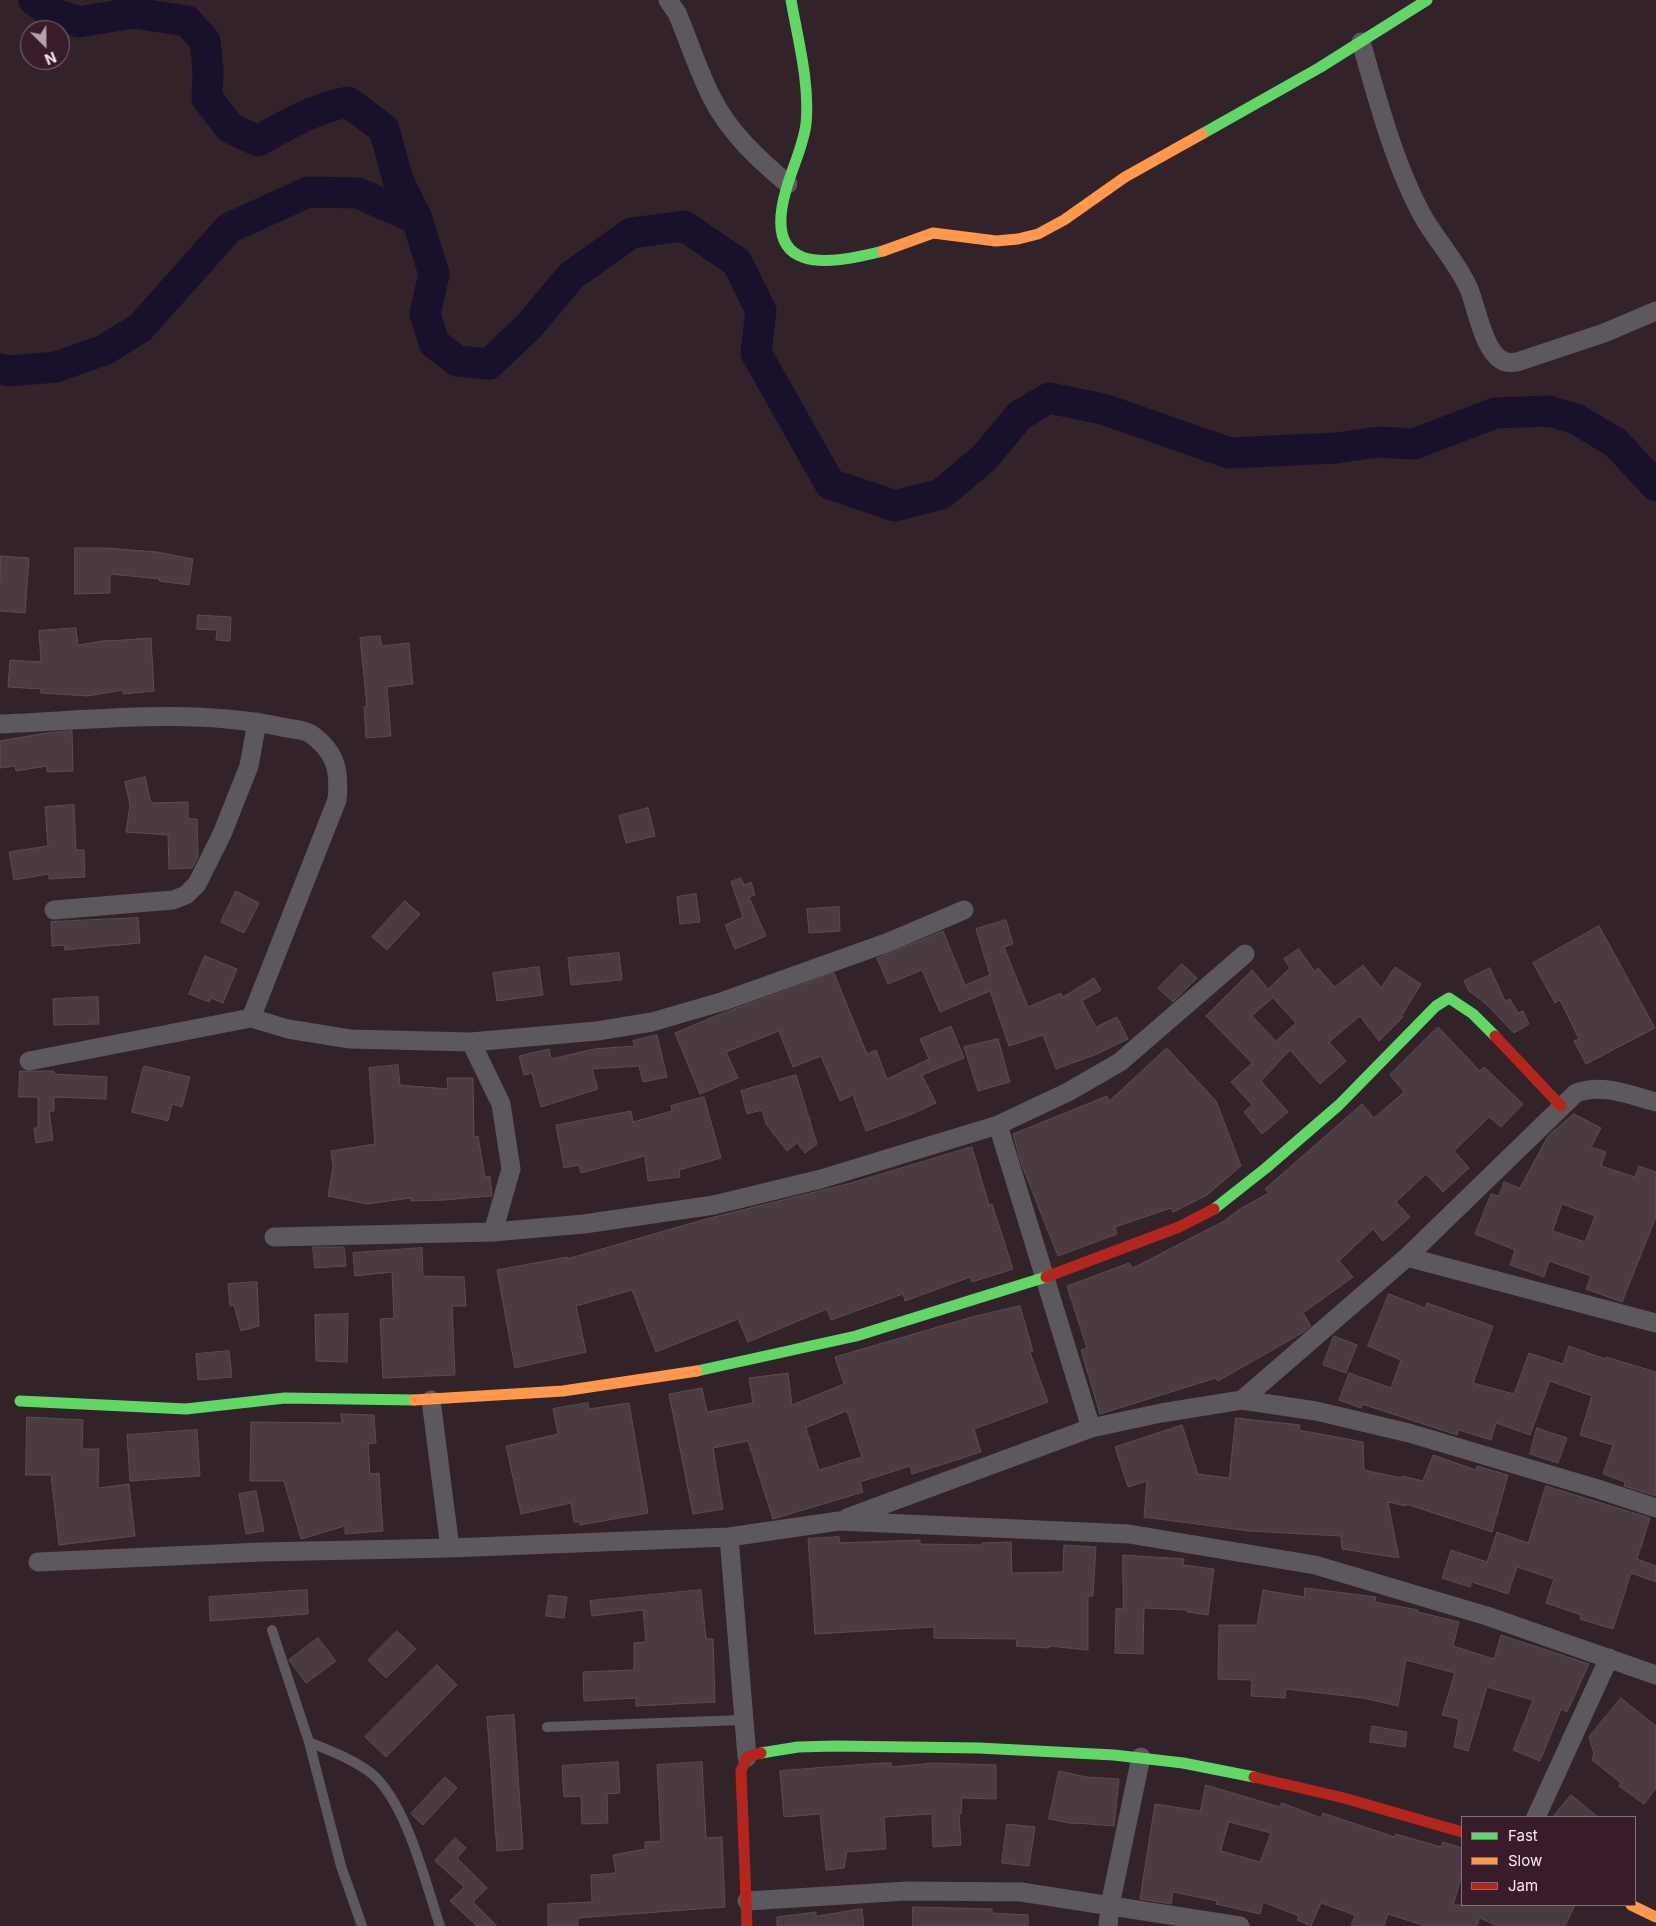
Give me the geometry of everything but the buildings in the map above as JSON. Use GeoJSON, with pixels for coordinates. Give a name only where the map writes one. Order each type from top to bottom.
{"type":"FeatureCollection","features":[{"type":"Feature","properties":{"kind":"street"},"geometry":{"type":"LineString","coordinates":[[668,0],[677,13],[712,99],[741,140],[763,163],[788,184]]}},
{"type":"Feature","properties":{"kind":"street"},"geometry":{"type":"LineString","coordinates":[[791,0],[806,105],[805,132],[788,184],[780,224],[780,235],[788,250],[798,257],[814,263],[864,256],[912,242],[928,234],[942,233],[966,239],[1025,238],[1050,227],[1125,177],[1281,91],[1427,0]]}},
{"type":"Feature","properties":{"kind":"street"},"geometry":{"type":"LineString","coordinates":[[1361,42],[1384,122],[1419,207],[1469,289],[1484,336],[1494,355],[1506,362],[1517,362],[1604,333],[1656,311]]}},
{"type":"Feature","properties":{"kind":"street"},"geometry":{"type":"LineString","coordinates":[[2,724],[191,716],[257,722],[309,733],[328,750],[339,780],[336,800],[250,1018]]}},
{"type":"Feature","properties":{"kind":"street"},"geometry":{"type":"LineString","coordinates":[[54,910],[174,900],[186,895],[197,884],[222,834],[248,766],[257,722]]}},
{"type":"Feature","properties":{"kind":"street"},"geometry":{"type":"LineString","coordinates":[[29,1061],[250,1018],[288,1029],[350,1039],[471,1042],[597,1031],[652,1022],[724,1001],[889,942],[964,910]]}},
{"type":"Feature","properties":{"kind":"street"},"geometry":{"type":"LineString","coordinates":[[274,1237],[493,1232],[584,1224],[714,1205],[821,1179],[998,1125],[1068,1092],[1120,1062],[1245,954]]}},
{"type":"Feature","properties":{"kind":"street"},"geometry":{"type":"LineString","coordinates":[[20,1402],[186,1409],[285,1398],[431,1400],[563,1391],[718,1368],[856,1336],[1045,1278],[1179,1227],[1217,1206],[1266,1168],[1339,1106],[1436,1006],[1449,998],[1457,1001],[1473,1015],[1561,1106]]}},
{"type":"Feature","properties":{"kind":"street"},"geometry":{"type":"LineString","coordinates":[[471,1042],[501,1104],[511,1169],[493,1232]]}},
{"type":"Feature","properties":{"kind":"street"},"geometry":{"type":"LineString","coordinates":[[1242,1400],[1408,1257],[1576,1093],[1604,1088],[1656,1102]]}},
{"type":"Feature","properties":{"kind":"street"},"geometry":{"type":"LineString","coordinates":[[998,1125],[1091,1428]]}},
{"type":"Feature","properties":{"kind":"street"},"geometry":{"type":"LineString","coordinates":[[1408,1257],[1656,1323]]}},
{"type":"Feature","properties":{"kind":"street"},"geometry":{"type":"LineString","coordinates":[[431,1400],[450,1548]]}},
{"type":"Feature","properties":{"kind":"street"},"geometry":{"type":"LineString","coordinates":[[839,1521],[1091,1428],[1161,1413],[1242,1400],[1316,1411],[1409,1433],[1656,1508]]}},
{"type":"Feature","properties":{"kind":"street"},"geometry":{"type":"LineString","coordinates":[[38,1562],[262,1552],[450,1548],[730,1537],[839,1521],[1129,1534],[1315,1564],[1487,1616],[1656,1675]]}},
{"type":"Feature","properties":{"kind":"street"},"geometry":{"type":"LineString","coordinates":[[730,1537],[747,1757],[741,1771],[747,1926]]}},
{"type":"Feature","properties":{"kind":"street"},"geometry":{"type":"LineString","coordinates":[[1536,1816],[1610,1658]]}},
{"type":"Feature","properties":{"kind":"street"},"geometry":{"type":"LineString","coordinates":[[747,1757],[763,1751],[859,1747],[966,1747],[1140,1757],[1233,1772],[1309,1789],[1409,1815],[1461,1832]]}},
{"type":"Feature","properties":{"kind":"street"},"geometry":{"type":"LineString","coordinates":[[1108,1926],[1110,1905],[1140,1757]]}},
{"type":"Feature","properties":{"kind":"street"},"geometry":{"type":"LineString","coordinates":[[747,1901],[907,1890],[1021,1892],[1240,1926]]}},
{"type":"Feature","properties":{"kind":"street"},"geometry":{"type":"LineString","coordinates":[[1633,1906],[1656,1917]]}},
{"type":"Feature","properties":{"kind":"lane"},"geometry":{"type":"LineString","coordinates":[[272,1630],[309,1742],[341,1866],[362,1926]]}},
{"type":"Feature","properties":{"kind":"lane"},"geometry":{"type":"LineString","coordinates":[[547,1727],[743,1720]]}},
{"type":"Feature","properties":{"kind":"lane"},"geometry":{"type":"LineString","coordinates":[[309,1742],[350,1760],[370,1773],[386,1788],[410,1838],[440,1926]]}},
{"type":"Feature","properties":{"kind":"waterway"},"geometry":{"type":"LineString","coordinates":[[34,0],[52,13],[79,22],[133,13],[187,21],[205,41],[208,70],[207,98],[230,128],[258,141],[313,112],[348,102],[384,129],[398,180],[417,219],[434,274],[425,314],[434,343],[457,361],[489,364],[529,326],[571,276],[631,233],[684,226],[737,262],[761,311],[756,353],[830,484],[895,506],[941,494],[984,458],[1020,415],[1049,398],[1103,409],[1229,453],[1336,448],[1378,442],[1414,444],[1495,413],[1549,411],[1576,419],[1616,443],[1656,486]]}},
{"type":"Feature","properties":{"kind":"waterway"},"geometry":{"type":"LineString","coordinates":[[0,369],[8,371],[56,367],[104,350],[140,328],[229,228],[308,192],[358,193],[417,219]]}},
{"type":"Feature","properties":{"kind":"traffic: fast"},"geometry":{"type":"LineString","coordinates":[[791,0],[803,62],[807,109],[805,133],[786,190],[781,217],[783,237],[791,250],[804,258],[840,260],[883,251]]}},
{"type":"Feature","properties":{"kind":"traffic: fast"},"geometry":{"type":"LineString","coordinates":[[1202,134],[1319,68],[1427,0]]}},
{"type":"Feature","properties":{"kind":"traffic: fast"},"geometry":{"type":"LineString","coordinates":[[1214,1209],[1266,1168],[1339,1105],[1436,1006],[1449,998],[1473,1014],[1495,1036]]}},
{"type":"Feature","properties":{"kind":"traffic: fast"},"geometry":{"type":"LineString","coordinates":[[697,1371],[856,1336],[1046,1277]]}},
{"type":"Feature","properties":{"kind":"traffic: fast"},"geometry":{"type":"LineString","coordinates":[[20,1401],[186,1409],[285,1398],[414,1400]]}},
{"type":"Feature","properties":{"kind":"traffic: fast"},"geometry":{"type":"LineString","coordinates":[[761,1753],[798,1747],[836,1746],[979,1748],[1114,1755],[1183,1763],[1254,1777]]}},
{"type":"Feature","properties":{"kind":"traffic: slow"},"geometry":{"type":"LineString","coordinates":[[883,251],[933,233],[996,241],[1018,239],[1038,234],[1064,220],[1125,177],[1202,134]]}},
{"type":"Feature","properties":{"kind":"traffic: slow"},"geometry":{"type":"LineString","coordinates":[[414,1400],[563,1391],[697,1371]]}},
{"type":"Feature","properties":{"kind":"traffic: slow"},"geometry":{"type":"LineString","coordinates":[[1633,1906],[1656,1917]]}},
{"type":"Feature","properties":{"kind":"traffic: jam"},"geometry":{"type":"LineString","coordinates":[[1495,1036],[1561,1106]]}},
{"type":"Feature","properties":{"kind":"traffic: jam"},"geometry":{"type":"LineString","coordinates":[[1046,1277],[1179,1227],[1214,1209]]}},
{"type":"Feature","properties":{"kind":"traffic: jam"},"geometry":{"type":"LineString","coordinates":[[747,1926],[741,1771],[747,1757],[761,1753]]}},
{"type":"Feature","properties":{"kind":"traffic: jam"},"geometry":{"type":"LineString","coordinates":[[1254,1777],[1344,1798],[1461,1832]]}}]}
